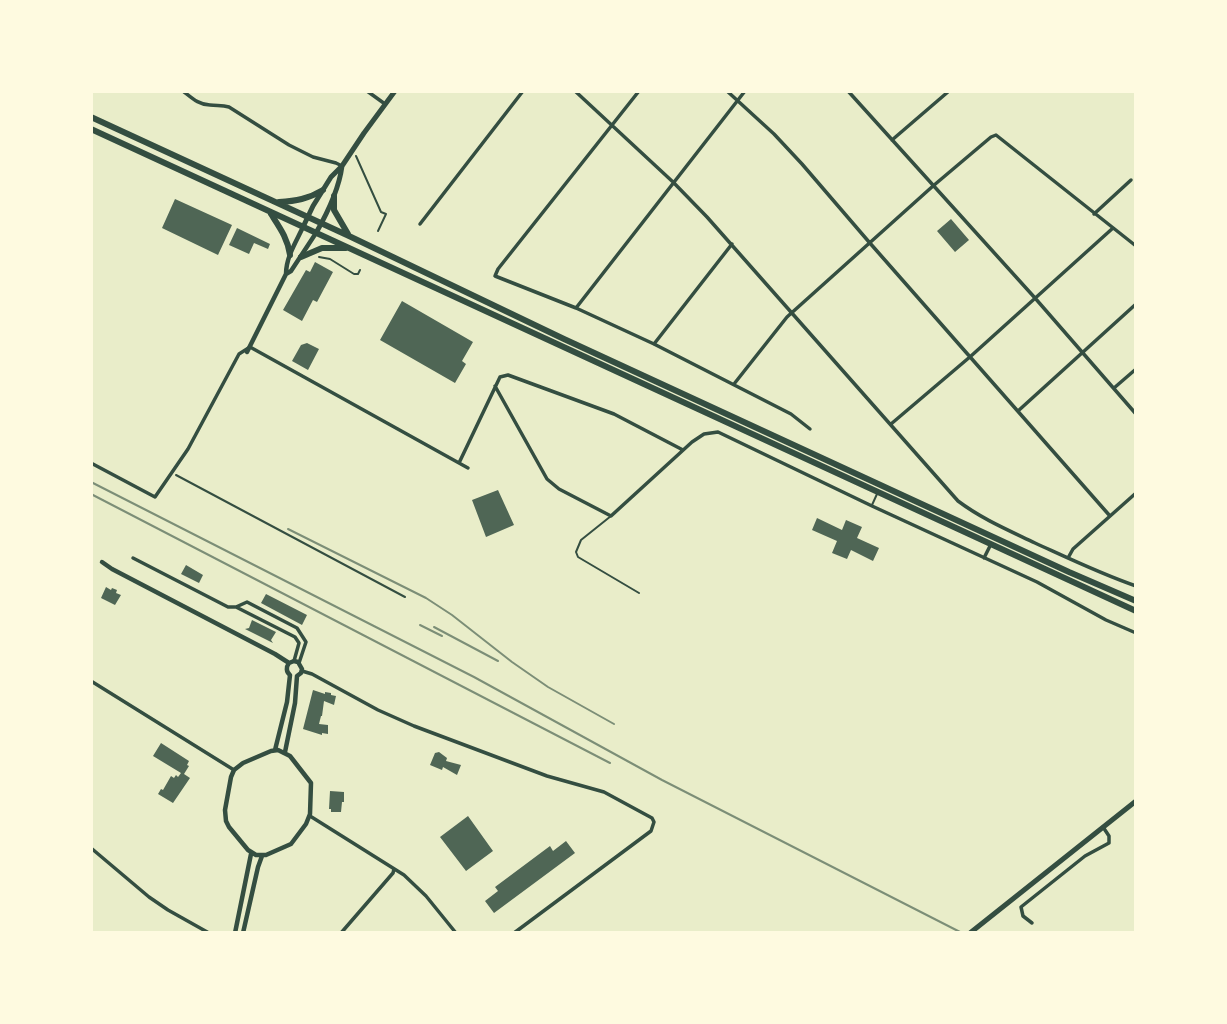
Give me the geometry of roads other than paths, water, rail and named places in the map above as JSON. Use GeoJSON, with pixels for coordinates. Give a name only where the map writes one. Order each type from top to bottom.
{"type":"FeatureCollection","features":[{"type":"Feature","properties":{"kind":"main road"},"geometry":{"type":"LineString","coordinates":[[303,227],[331,177],[342,166],[395,91]]}},
{"type":"Feature","properties":{"kind":"main road"},"geometry":{"type":"LineString","coordinates":[[91,117],[349,236],[1136,611]]}},
{"type":"Feature","properties":{"kind":"main road"},"geometry":{"type":"LineString","coordinates":[[91,129],[879,489],[1136,601]]}},
{"type":"Feature","properties":{"kind":"main road"},"geometry":{"type":"LineString","coordinates":[[316,233],[334,196],[342,166]]}},
{"type":"Feature","properties":{"kind":"main road"},"geometry":{"type":"LineString","coordinates":[[276,202],[300,201],[323,190]]}},
{"type":"Feature","properties":{"kind":"main road"},"geometry":{"type":"LineString","coordinates":[[334,196],[336,215],[349,236]]}},
{"type":"Feature","properties":{"kind":"main road"},"geometry":{"type":"LineString","coordinates":[[270,212],[284,233],[290,255]]}},
{"type":"Feature","properties":{"kind":"main road"},"geometry":{"type":"LineString","coordinates":[[301,257],[322,248],[350,249]]}},
{"type":"Feature","properties":{"kind":"main road"},"geometry":{"type":"LineString","coordinates":[[970,933],[1136,801]]}},
{"type":"Feature","properties":{"kind":"street"},"geometry":{"type":"LineString","coordinates":[[183,91],[200,103],[229,107],[289,145],[313,157],[342,166]]}},
{"type":"Feature","properties":{"kind":"street"},"geometry":{"type":"LineString","coordinates":[[367,91],[385,104]]}},
{"type":"Feature","properties":{"kind":"street"},"geometry":{"type":"LineString","coordinates":[[420,224],[523,91]]}},
{"type":"Feature","properties":{"kind":"street"},"geometry":{"type":"LineString","coordinates":[[575,91],[673,182],[732,244],[958,501],[976,515],[1136,586]]}},
{"type":"Feature","properties":{"kind":"street"},"geometry":{"type":"LineString","coordinates":[[639,91],[495,275],[576,307],[654,344],[790,414],[810,429]]}},
{"type":"Feature","properties":{"kind":"street"},"geometry":{"type":"LineString","coordinates":[[727,91],[802,164],[1110,516]]}},
{"type":"Feature","properties":{"kind":"street"},"geometry":{"type":"LineString","coordinates":[[576,307],[745,91]]}},
{"type":"Feature","properties":{"kind":"street"},"geometry":{"type":"LineString","coordinates":[[849,91],[1136,414]]}},
{"type":"Feature","properties":{"kind":"street"},"geometry":{"type":"LineString","coordinates":[[892,140],[949,91]]}},
{"type":"Feature","properties":{"kind":"street"},"geometry":{"type":"LineString","coordinates":[[734,384],[791,313],[933,186],[996,135],[1136,246]]}},
{"type":"Feature","properties":{"kind":"street"},"geometry":{"type":"LineString","coordinates":[[1094,214],[1131,180]]}},
{"type":"Feature","properties":{"kind":"street"},"geometry":{"type":"LineString","coordinates":[[91,463],[155,497],[188,449],[239,354],[248,349],[286,274],[290,255],[303,227]]}},
{"type":"Feature","properties":{"kind":"street"},"geometry":{"type":"LineString","coordinates":[[891,424],[1113,228]]}},
{"type":"Feature","properties":{"kind":"street"},"geometry":{"type":"LineString","coordinates":[[286,274],[291,271],[316,233]]}},
{"type":"Feature","properties":{"kind":"street"},"geometry":{"type":"LineString","coordinates":[[654,344],[732,244]]}},
{"type":"Feature","properties":{"kind":"street"},"geometry":{"type":"LineString","coordinates":[[1018,411],[1136,304]]}},
{"type":"Feature","properties":{"kind":"street"},"geometry":{"type":"LineString","coordinates":[[248,349],[468,468]]}},
{"type":"Feature","properties":{"kind":"street"},"geometry":{"type":"LineString","coordinates":[[1114,388],[1136,369]]}},
{"type":"Feature","properties":{"kind":"street"},"geometry":{"type":"LineString","coordinates":[[459,463],[500,377],[508,375],[614,414],[683,450]]}},
{"type":"Feature","properties":{"kind":"street"},"geometry":{"type":"LineString","coordinates":[[495,386],[547,479],[559,489],[611,516],[683,450],[704,434],[718,432],[1037,582],[1106,620],[1136,633]]}},
{"type":"Feature","properties":{"kind":"street"},"geometry":{"type":"LineString","coordinates":[[1068,558],[1073,549],[1136,493]]}},
{"type":"Feature","properties":{"kind":"street"},"geometry":{"type":"LineString","coordinates":[[984,558],[991,544]]}},
{"type":"Feature","properties":{"kind":"street"},"geometry":{"type":"LineString","coordinates":[[132,558],[228,607],[247,602],[297,628],[306,642],[287,670],[290,675],[287,702],[275,750]]}},
{"type":"Feature","properties":{"kind":"street"},"geometry":{"type":"LineString","coordinates":[[102,562],[378,710],[456,743],[547,776],[604,792],[648,814],[654,822],[651,831],[514,933]]}},
{"type":"Feature","properties":{"kind":"street"},"geometry":{"type":"LineString","coordinates":[[236,607],[295,637],[299,643],[294,663]]}},
{"type":"Feature","properties":{"kind":"street"},"geometry":{"type":"LineString","coordinates":[[285,752],[294,709],[297,676],[302,671]]}},
{"type":"Feature","properties":{"kind":"street"},"geometry":{"type":"LineString","coordinates":[[290,675],[297,676]]}},
{"type":"Feature","properties":{"kind":"street"},"geometry":{"type":"LineString","coordinates":[[91,681],[234,769]]}},
{"type":"Feature","properties":{"kind":"street"},"geometry":{"type":"LineString","coordinates":[[235,933],[251,853],[231,829],[225,817],[234,769],[243,762],[275,750],[285,752],[311,783],[310,816],[291,844],[263,855],[251,853]]}},
{"type":"Feature","properties":{"kind":"street"},"geometry":{"type":"LineString","coordinates":[[310,816],[404,875],[426,896],[456,933]]}},
{"type":"Feature","properties":{"kind":"street"},"geometry":{"type":"LineString","coordinates":[[1032,923],[1023,916],[1021,907],[1085,856],[1108,842],[1109,836],[1103,827]]}},
{"type":"Feature","properties":{"kind":"street"},"geometry":{"type":"LineString","coordinates":[[91,848],[149,897],[209,933]]}},
{"type":"Feature","properties":{"kind":"street"},"geometry":{"type":"LineString","coordinates":[[243,933],[263,855]]}},
{"type":"Feature","properties":{"kind":"street"},"geometry":{"type":"LineString","coordinates":[[341,933],[394,869]]}},
{"type":"Feature","properties":{"kind":"lane"},"geometry":{"type":"LineString","coordinates":[[176,475],[405,597]]}},
{"type":"Feature","properties":{"kind":"lane"},"geometry":{"type":"LineString","coordinates":[[872,506],[879,489]]}},
{"type":"Feature","properties":{"kind":"lane"},"geometry":{"type":"LineString","coordinates":[[611,516],[581,540],[576,552],[578,557],[639,593]]}},
{"type":"Feature","properties":{"kind":"railway"},"geometry":{"type":"LineString","coordinates":[[91,482],[474,677],[662,780],[962,933]]}},
{"type":"Feature","properties":{"kind":"railway"},"geometry":{"type":"LineString","coordinates":[[91,494],[610,763]]}},
{"type":"Feature","properties":{"kind":"railway"},"geometry":{"type":"LineString","coordinates":[[288,529],[426,598],[548,687],[614,724]]}},
{"type":"Feature","properties":{"kind":"railway"},"geometry":{"type":"LineString","coordinates":[[420,625],[442,636]]}},
{"type":"Feature","properties":{"kind":"railway"},"geometry":{"type":"LineString","coordinates":[[434,627],[498,661]]}}]}
